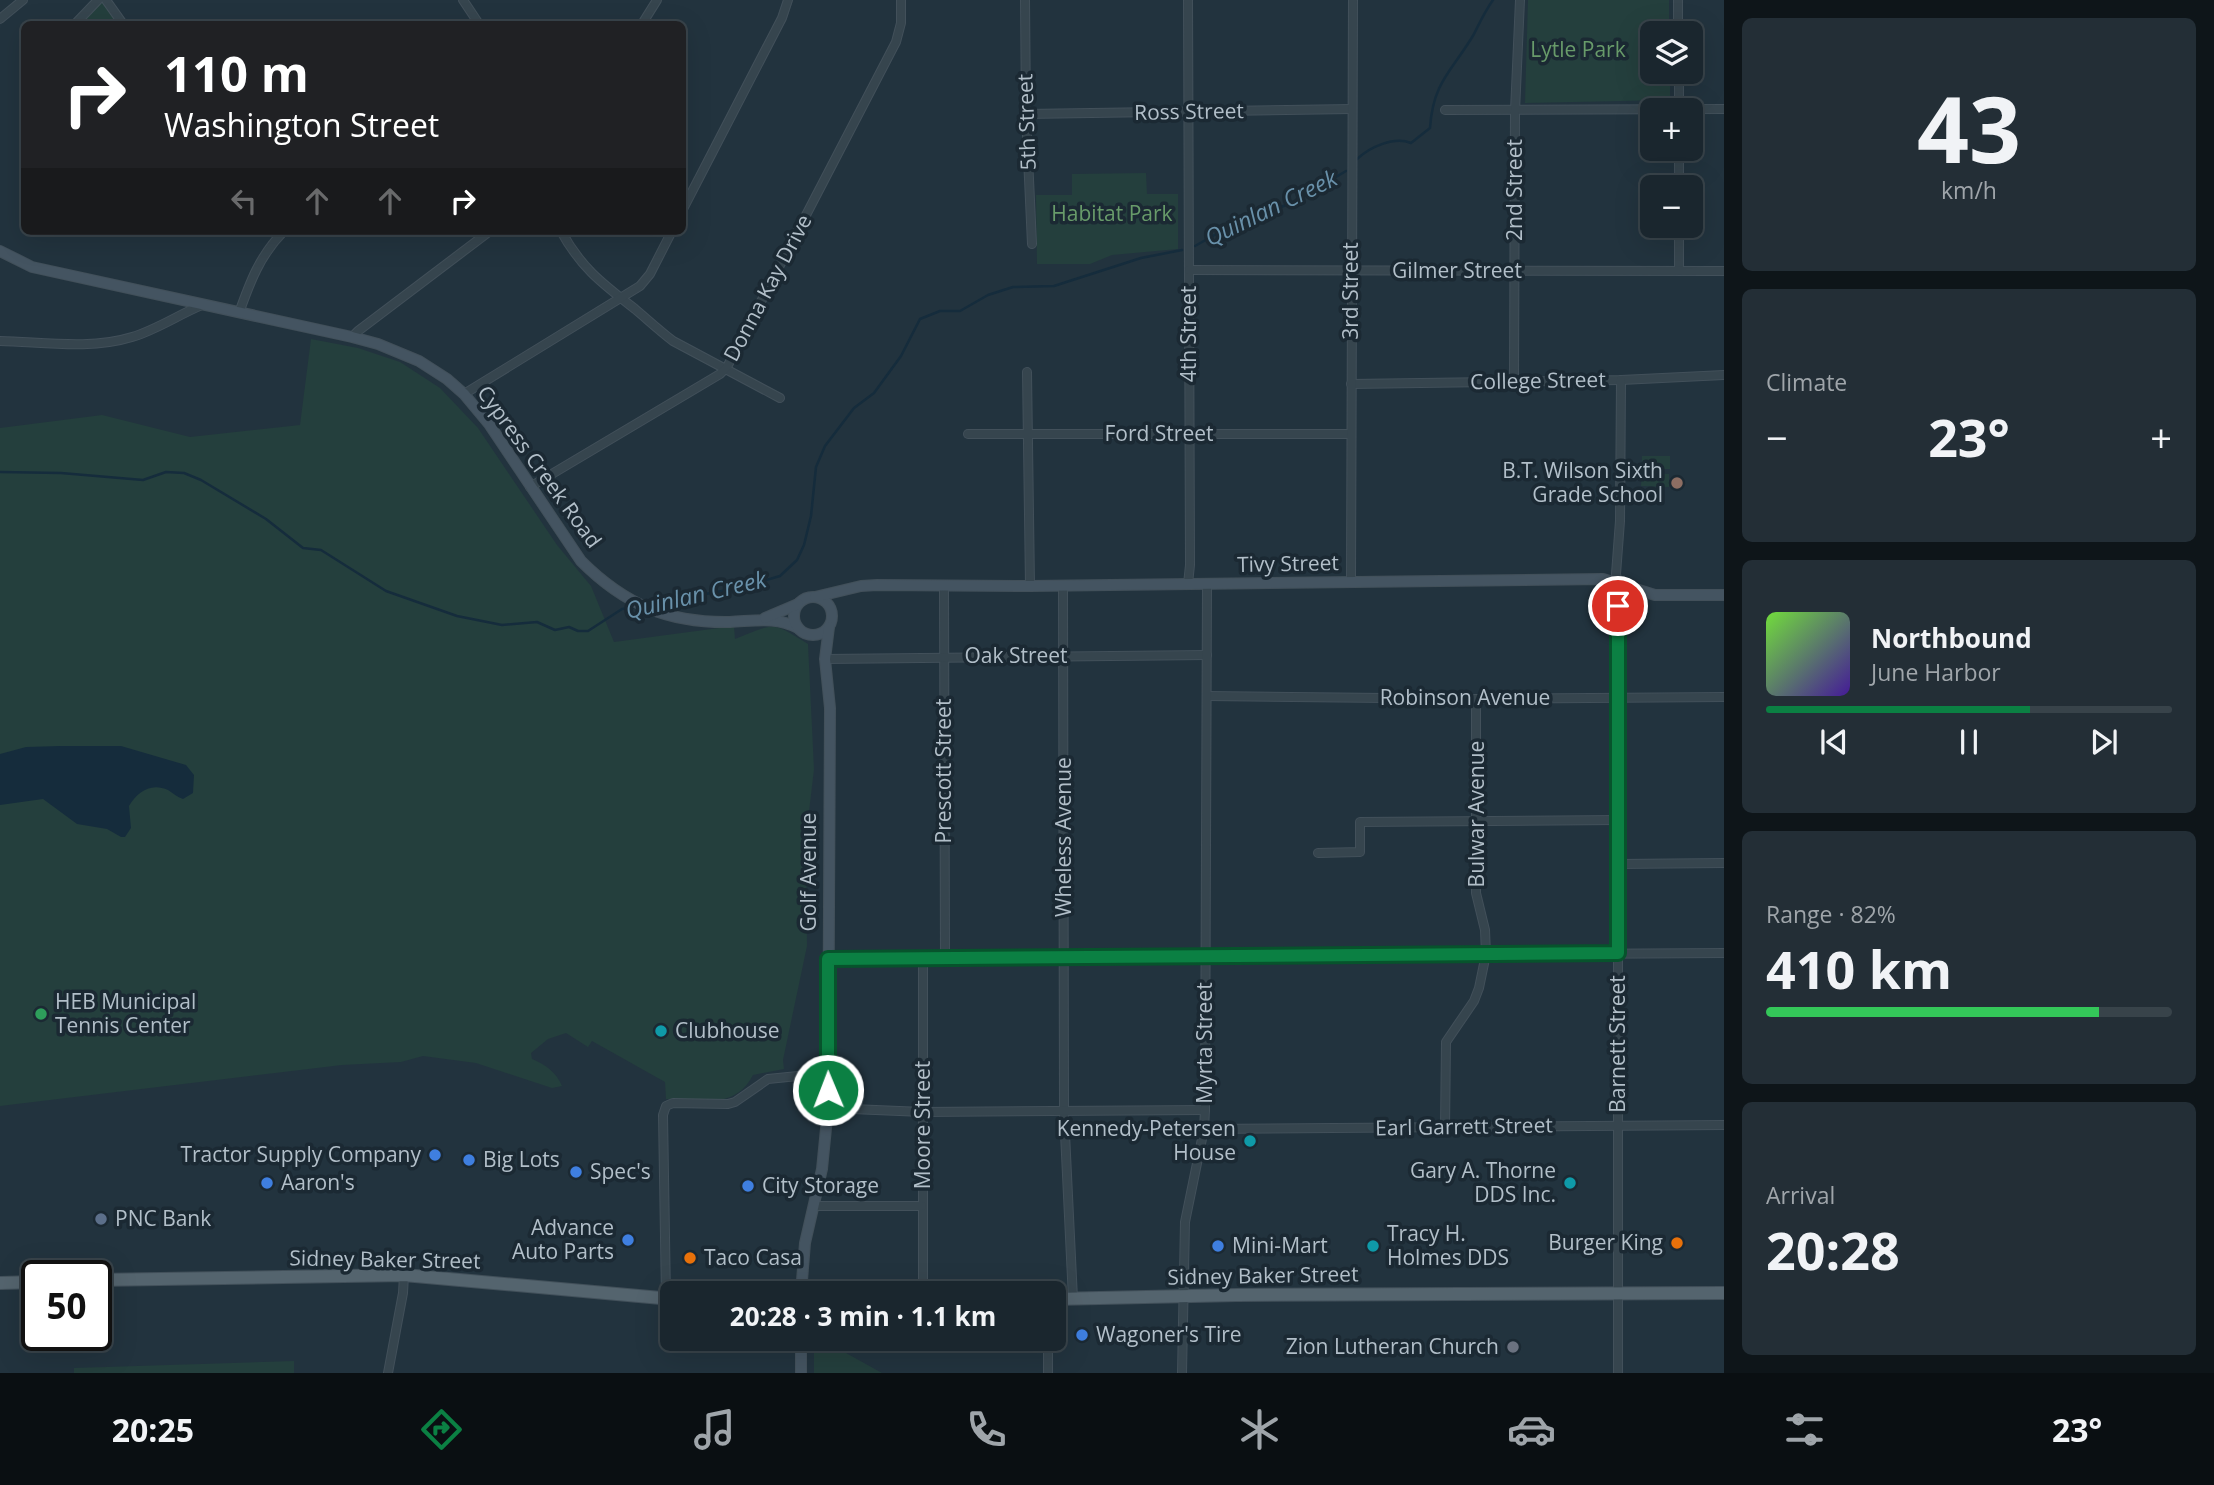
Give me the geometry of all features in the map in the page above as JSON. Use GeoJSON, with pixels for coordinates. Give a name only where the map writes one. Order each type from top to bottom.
{"type":"FeatureCollection","features":[{"type":"Feature","properties":{"kind":"main road","name":"Cypress Creek Road"},"geometry":{"type":"LineString","coordinates":[[0,251],[32,267],[352,337],[378,344],[419,361],[464,394],[489,424],[581,561],[598,578],[632,602],[673,617],[714,622],[762,619],[789,623],[799,628]]}},
{"type":"Feature","properties":{"kind":"main road","name":"Tivy Street"},"geometry":{"type":"LineString","coordinates":[[815,597],[877,585],[1030,586],[1603,579],[1655,595],[1724,595]]}},
{"type":"Feature","properties":{"kind":"main road"},"geometry":{"type":"LineString","coordinates":[[832,612],[826,601],[815,597],[797,604],[794,618],[799,628],[809,634],[821,633],[829,627],[832,612],[850,589]]}},
{"type":"Feature","properties":{"kind":"main road","name":"Cypress Creek Road"},"geometry":{"type":"LineString","coordinates":[[762,619],[797,604]]}},
{"type":"Feature","properties":{"kind":"main road","name":"Golf Avenue"},"geometry":{"type":"LineString","coordinates":[[802,1281],[806,1243],[822,1169],[828,1108],[830,708],[825,659],[829,627]]}},
{"type":"Feature","properties":{"kind":"main road","name":"Golf Avenue"},"geometry":{"type":"LineString","coordinates":[[809,634],[825,659]]}},
{"type":"Feature","properties":{"kind":"main road","name":"Sidney Baker Street"},"geometry":{"type":"LineString","coordinates":[[112,1280],[404,1275],[660,1297]]}},
{"type":"Feature","properties":{"kind":"main road"},"geometry":{"type":"LineString","coordinates":[[0,1283],[21,1282]]}},
{"type":"Feature","properties":{"kind":"main road","name":"Sidney Baker Street"},"geometry":{"type":"LineString","coordinates":[[1066,1298],[1724,1293]]}},
{"type":"Feature","properties":{"kind":"main road"},"geometry":{"type":"LineString","coordinates":[[801,1351],[801,1373]]}},
{"type":"Feature","properties":{"kind":"street"},"geometry":{"type":"LineString","coordinates":[[0,19],[23,0]]}},
{"type":"Feature","properties":{"kind":"street"},"geometry":{"type":"LineString","coordinates":[[78,21],[98,0]]}},
{"type":"Feature","properties":{"kind":"street"},"geometry":{"type":"LineString","coordinates":[[106,0],[121,21]]}},
{"type":"Feature","properties":{"kind":"street"},"geometry":{"type":"LineString","coordinates":[[463,0],[477,21]]}},
{"type":"Feature","properties":{"kind":"street"},"geometry":{"type":"LineString","coordinates":[[644,21],[657,0]]}},
{"type":"Feature","properties":{"kind":"street"},"geometry":{"type":"LineString","coordinates":[[686,203],[782,18],[788,0]]}},
{"type":"Feature","properties":{"kind":"street","name":"Donna Kay Drive"},"geometry":{"type":"LineString","coordinates":[[530,487],[725,369],[733,359],[896,42],[901,23],[901,0]]}},
{"type":"Feature","properties":{"kind":"street","name":"5th Street"},"geometry":{"type":"LineString","coordinates":[[1025,0],[1026,114],[1032,244]]}},
{"type":"Feature","properties":{"kind":"street","name":"4th Street"},"geometry":{"type":"LineString","coordinates":[[1188,0],[1191,565],[1188,584]]}},
{"type":"Feature","properties":{"kind":"street","name":"3rd Street"},"geometry":{"type":"LineString","coordinates":[[1351,583],[1353,0]]}},
{"type":"Feature","properties":{"kind":"street","name":"2nd Street"},"geometry":{"type":"LineString","coordinates":[[1514,381],[1515,111],[1520,0]]}},
{"type":"Feature","properties":{"kind":"street"},"geometry":{"type":"LineString","coordinates":[[1678,0],[1678,21]]}},
{"type":"Feature","properties":{"kind":"street","name":"Ross Street"},"geometry":{"type":"LineString","coordinates":[[1026,114],[1352,109]]}},
{"type":"Feature","properties":{"kind":"street"},"geometry":{"type":"LineString","coordinates":[[1703,109],[1724,109]]}},
{"type":"Feature","properties":{"kind":"street"},"geometry":{"type":"LineString","coordinates":[[1444,110],[1640,110]]}},
{"type":"Feature","properties":{"kind":"street"},"geometry":{"type":"LineString","coordinates":[[239,313],[254,271],[266,251],[280,235]]}},
{"type":"Feature","properties":{"kind":"street"},"geometry":{"type":"LineString","coordinates":[[352,337],[484,235]]}},
{"type":"Feature","properties":{"kind":"street"},"geometry":{"type":"LineString","coordinates":[[563,235],[582,265],[602,285],[673,341],[780,398]]}},
{"type":"Feature","properties":{"kind":"street"},"geometry":{"type":"LineString","coordinates":[[464,394],[640,286],[650,274],[670,235]]}},
{"type":"Feature","properties":{"kind":"street"},"geometry":{"type":"LineString","coordinates":[[1679,238],[1679,271]]}},
{"type":"Feature","properties":{"kind":"street","name":"Gilmer Street"},"geometry":{"type":"LineString","coordinates":[[1189,270],[1724,271]]}},
{"type":"Feature","properties":{"kind":"street"},"geometry":{"type":"LineString","coordinates":[[0,341],[93,344],[114,342],[134,337],[202,305]]}},
{"type":"Feature","properties":{"kind":"street"},"geometry":{"type":"LineString","coordinates":[[1027,372],[1030,586]]}},
{"type":"Feature","properties":{"kind":"street","name":"College Street"},"geometry":{"type":"LineString","coordinates":[[1351,384],[1621,380],[1724,375]]}},
{"type":"Feature","properties":{"kind":"street","name":"Barnett Street"},"geometry":{"type":"LineString","coordinates":[[1618,1373],[1616,574],[1620,521],[1621,380]]}},
{"type":"Feature","properties":{"kind":"street","name":"Ford Street"},"geometry":{"type":"LineString","coordinates":[[968,434],[1351,434]]}},
{"type":"Feature","properties":{"kind":"street","name":"Myrta Street"},"geometry":{"type":"LineString","coordinates":[[1182,1373],[1185,1222],[1204,1129],[1205,1110],[1207,584]]}},
{"type":"Feature","properties":{"kind":"street","name":"Prescott Street"},"geometry":{"type":"LineString","coordinates":[[944,585],[945,957]]}},
{"type":"Feature","properties":{"kind":"street","name":"Wheless Avenue"},"geometry":{"type":"LineString","coordinates":[[1063,585],[1064,1112],[1073,1298]]}},
{"type":"Feature","properties":{"kind":"street","name":"Oak Street"},"geometry":{"type":"LineString","coordinates":[[825,659],[1207,655]]}},
{"type":"Feature","properties":{"kind":"street","name":"Robinson Avenue"},"geometry":{"type":"LineString","coordinates":[[1207,696],[1476,699],[1724,697]]}},
{"type":"Feature","properties":{"kind":"street","name":"Bulwar Avenue"},"geometry":{"type":"LineString","coordinates":[[1445,1128],[1446,1042],[1474,1001],[1486,954],[1485,930],[1476,893],[1476,699]]}},
{"type":"Feature","properties":{"kind":"street"},"geometry":{"type":"LineString","coordinates":[[1318,853],[1360,852],[1360,822],[1618,820]]}},
{"type":"Feature","properties":{"kind":"street"},"geometry":{"type":"LineString","coordinates":[[1618,864],[1724,863]]}},
{"type":"Feature","properties":{"kind":"street"},"geometry":{"type":"LineString","coordinates":[[828,959],[1724,953]]}},
{"type":"Feature","properties":{"kind":"street","name":"Moore Street"},"geometry":{"type":"LineString","coordinates":[[923,957],[923,1281]]}},
{"type":"Feature","properties":{"kind":"street"},"geometry":{"type":"LineString","coordinates":[[668,1281],[663,1115],[666,1106],[673,1103],[735,1102],[768,1079],[828,1073]]}},
{"type":"Feature","properties":{"kind":"street"},"geometry":{"type":"LineString","coordinates":[[828,1108],[923,1112],[1205,1110]]}},
{"type":"Feature","properties":{"kind":"street","name":"Earl Garrett Street"},"geometry":{"type":"LineString","coordinates":[[1204,1129],[1724,1125]]}},
{"type":"Feature","properties":{"kind":"street"},"geometry":{"type":"LineString","coordinates":[[815,1206],[922,1206]]}},
{"type":"Feature","properties":{"kind":"street"},"geometry":{"type":"LineString","coordinates":[[388,1373],[404,1275]]}},
{"type":"Feature","properties":{"kind":"street"},"geometry":{"type":"LineString","coordinates":[[1048,1351],[1048,1373]]}},
{"type":"Feature","properties":{"kind":"green space"},"geometry":{"type":"Polygon","coordinates":[[[101,0],[118,21],[82,21],[101,0]]]}},
{"type":"Feature","properties":{"kind":"green space","name":"Lytle Park"},"geometry":{"type":"Polygon","coordinates":[[[1528,0],[1669,0],[1669,21],[1640,21],[1640,84],[1670,84],[1670,98],[1525,103],[1528,0]]]}},
{"type":"Feature","properties":{"kind":"green space","name":"Habitat Park"},"geometry":{"type":"Polygon","coordinates":[[[1146,173],[1147,194],[1178,194],[1178,249],[1112,255],[1090,264],[1037,264],[1036,195],[1072,195],[1072,174],[1146,173]]]}},
{"type":"Feature","properties":{"kind":"green space"},"geometry":{"type":"Polygon","coordinates":[[[311,339],[358,348],[400,362],[440,388],[478,428],[557,545],[591,586],[614,642],[734,626],[735,639],[766,627],[773,627],[787,631],[808,644],[814,769],[806,837],[807,946],[783,1060],[784,1069],[753,1075],[737,1094],[727,1098],[704,1101],[666,1099],[665,1082],[592,1041],[588,1047],[566,1033],[548,1039],[531,1053],[532,1059],[550,1070],[562,1086],[552,1088],[476,1063],[423,1056],[401,1062],[342,1065],[0,1106],[0,428],[102,415],[190,437],[300,425],[311,339]]]}},
{"type":"Feature","properties":{"kind":"green space"},"geometry":{"type":"Polygon","coordinates":[[[1642,456],[1670,456],[1670,469],[1642,469],[1642,456]]]}},
{"type":"Feature","properties":{"kind":"green space"},"geometry":{"type":"Polygon","coordinates":[[[1642,473],[1669,474],[1669,487],[1641,486],[1642,473]]]}},
{"type":"Feature","properties":{"kind":"green space"},"geometry":{"type":"Polygon","coordinates":[[[814,1351],[842,1351],[882,1373],[814,1373],[814,1351]]]}},
{"type":"Feature","properties":{"kind":"green space"},"geometry":{"type":"Polygon","coordinates":[[[294,1361],[294,1373],[74,1373],[74,1368],[294,1361]]]}},
{"type":"Feature","properties":{"kind":"water"},"geometry":{"type":"Polygon","coordinates":[[[121,746],[186,765],[194,775],[193,793],[183,799],[168,790],[156,787],[140,793],[129,806],[131,828],[125,837],[107,829],[77,824],[43,799],[0,805],[0,754],[26,747],[121,746]]]}},
{"type":"Feature","properties":{"kind":"waterway","name":"Quinlan Creek"},"geometry":{"type":"LineString","coordinates":[[1357,159],[1383,144],[1397,141],[1411,143],[1430,128],[1440,87],[1493,0]]}},
{"type":"Feature","properties":{"kind":"waterway","name":"Quinlan Creek"},"geometry":{"type":"LineString","coordinates":[[1195,246],[1259,210],[1273,210],[1294,202],[1346,171]]}},
{"type":"Feature","properties":{"kind":"waterway","name":"Quinlan Creek"},"geometry":{"type":"LineString","coordinates":[[649,604],[739,588],[780,576],[797,560],[804,545],[811,516],[816,467],[825,446],[854,408],[874,393],[901,356],[920,319],[940,311],[960,311],[988,295],[1013,287],[1054,286],[1141,258],[1182,250]]}},
{"type":"Feature","properties":{"kind":"waterway","name":"Quinlan Creek"},"geometry":{"type":"LineString","coordinates":[[0,472],[61,473],[143,480],[166,472],[184,473],[201,480],[266,519],[303,548],[321,550],[386,591],[457,616],[502,625],[537,622],[555,630],[569,627],[588,631],[622,609],[636,607]]}},
{"type":"Feature","properties":{"kind":"place","name":"B.T. Wilson Sixth Grade School"},"geometry":{"type":"Point","coordinates":[1677,483]}},
{"type":"Feature","properties":{"kind":"place","name":"HEB Municipal Tennis Center"},"geometry":{"type":"Point","coordinates":[41,1014]}},
{"type":"Feature","properties":{"kind":"place","name":"Clubhouse"},"geometry":{"type":"Point","coordinates":[661,1031]}},
{"type":"Feature","properties":{"kind":"place","name":"Kennedy-Petersen House"},"geometry":{"type":"Point","coordinates":[1250,1141]}},
{"type":"Feature","properties":{"kind":"place","name":"Tractor Supply Company"},"geometry":{"type":"Point","coordinates":[435,1155]}},
{"type":"Feature","properties":{"kind":"place","name":"Big Lots"},"geometry":{"type":"Point","coordinates":[469,1160]}},
{"type":"Feature","properties":{"kind":"place","name":"Spec's"},"geometry":{"type":"Point","coordinates":[576,1172]}},
{"type":"Feature","properties":{"kind":"place","name":"Aaron's"},"geometry":{"type":"Point","coordinates":[267,1183]}},
{"type":"Feature","properties":{"kind":"place","name":"Gary A. Thorne DDS Inc."},"geometry":{"type":"Point","coordinates":[1570,1183]}},
{"type":"Feature","properties":{"kind":"place","name":"City Storage"},"geometry":{"type":"Point","coordinates":[748,1186]}},
{"type":"Feature","properties":{"kind":"place","name":"PNC Bank"},"geometry":{"type":"Point","coordinates":[101,1219]}},
{"type":"Feature","properties":{"kind":"place","name":"Advance Auto Parts"},"geometry":{"type":"Point","coordinates":[628,1240]}},
{"type":"Feature","properties":{"kind":"place","name":"Burger King"},"geometry":{"type":"Point","coordinates":[1677,1243]}},
{"type":"Feature","properties":{"kind":"place","name":"Mini-Mart"},"geometry":{"type":"Point","coordinates":[1218,1246]}},
{"type":"Feature","properties":{"kind":"place","name":"Tracy H. Holmes DDS"},"geometry":{"type":"Point","coordinates":[1373,1246]}},
{"type":"Feature","properties":{"kind":"place","name":"Taco Casa"},"geometry":{"type":"Point","coordinates":[690,1258]}},
{"type":"Feature","properties":{"kind":"place","name":"Wagoner's Tire"},"geometry":{"type":"Point","coordinates":[1082,1335]}},
{"type":"Feature","properties":{"kind":"place","name":"Zion Lutheran Church"},"geometry":{"type":"Point","coordinates":[1513,1347]}},
{"type":"Feature","properties":{"kind":"route"},"geometry":{"type":"LineString","coordinates":[[828,1090],[828,959],[1618,953],[1618,606]]}}]}
